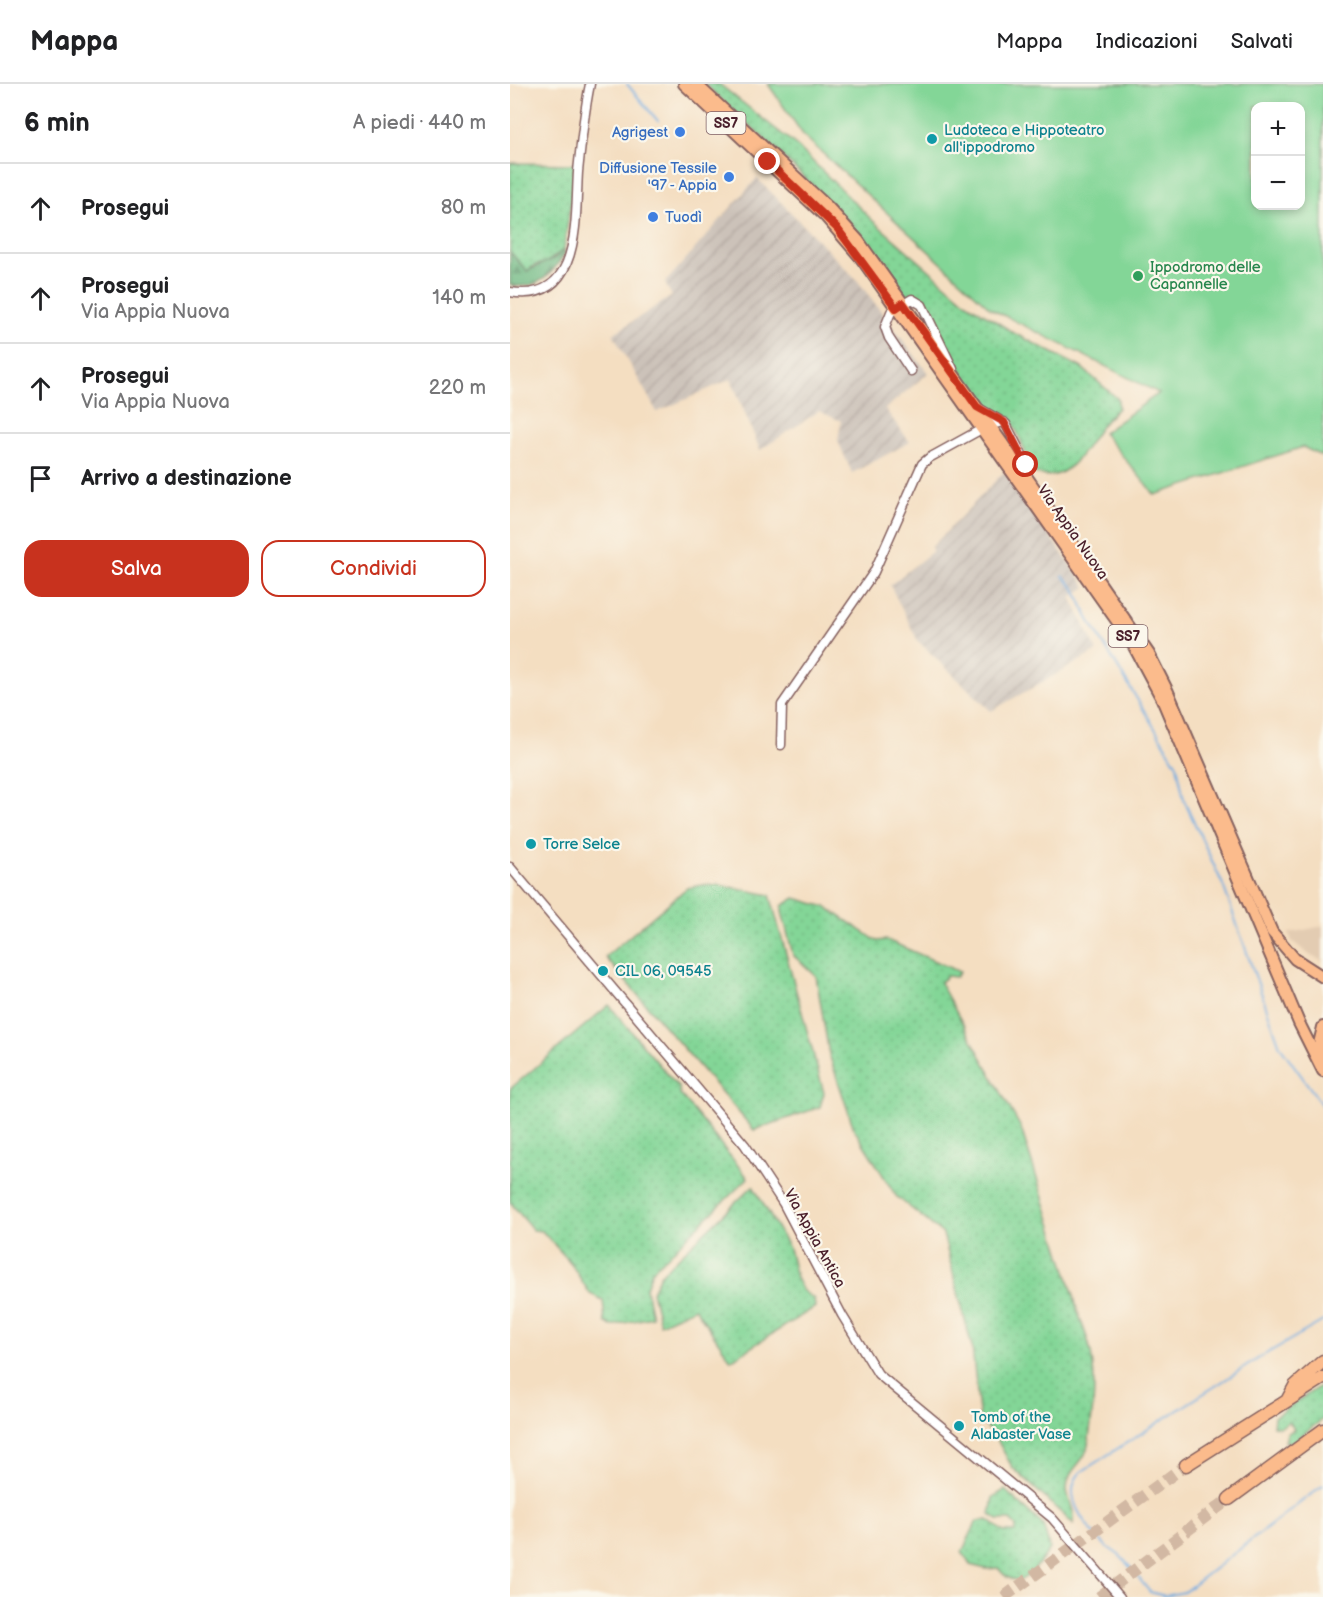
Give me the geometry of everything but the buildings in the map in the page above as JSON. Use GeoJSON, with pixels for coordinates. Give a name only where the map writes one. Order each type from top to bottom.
{"type":"FeatureCollection","features":[{"type":"Feature","properties":{"kind":"highway"},"geometry":{"type":"LineString","coordinates":[[1287,1400],[1295,1386],[1323,1361]]}},
{"type":"Feature","properties":{"kind":"highway"},"geometry":{"type":"LineString","coordinates":[[1186,1465],[1323,1378]]}},
{"type":"Feature","properties":{"kind":"highway"},"geometry":{"type":"LineString","coordinates":[[1229,1499],[1322,1432]]}},
{"type":"Feature","properties":{"kind":"main road","name":"Via Appia Nuova"},"geometry":{"type":"LineString","coordinates":[[684,84],[837,228],[955,375],[977,407],[986,427],[1028,479],[1154,663],[1272,932],[1295,959],[1323,977]]}},
{"type":"Feature","properties":{"kind":"main road","name":"Via Appia Nuova"},"geometry":{"type":"LineString","coordinates":[[696,84],[828,207],[858,240],[1145,664],[1299,1023],[1323,1071]]}},
{"type":"Feature","properties":{"kind":"main road"},"geometry":{"type":"LineString","coordinates":[[1323,1027],[1319,1044],[1323,1066]]}},
{"type":"Feature","properties":{"kind":"street"},"geometry":{"type":"LineString","coordinates":[[510,292],[530,293],[547,288],[560,275],[568,261],[574,235],[582,131],[590,84]]}},
{"type":"Feature","properties":{"kind":"street"},"geometry":{"type":"LineString","coordinates":[[900,305],[887,317],[885,330],[911,370]]}},
{"type":"Feature","properties":{"kind":"street"},"geometry":{"type":"LineString","coordinates":[[977,407],[1004,422],[1025,461],[1028,479]]}},
{"type":"Feature","properties":{"kind":"street"},"geometry":{"type":"LineString","coordinates":[[781,745],[782,705],[871,577],[921,466],[929,458],[986,427],[1004,422]]}},
{"type":"Feature","properties":{"kind":"street","name":"Via Appia Antica"},"geometry":{"type":"LineString","coordinates":[[510,867],[749,1152],[783,1203],[842,1315],[878,1374],[1052,1518],[1120,1597]]}},
{"type":"Feature","properties":{"kind":"shaded area"},"geometry":{"type":"Polygon","coordinates":[[[757,178],[857,280],[928,373],[885,409],[910,442],[852,473],[838,441],[841,421],[819,411],[760,450],[731,379],[657,412],[613,334],[672,296],[665,283],[757,178]]]}},
{"type":"Feature","properties":{"kind":"shaded area"},"geometry":{"type":"Polygon","coordinates":[[[1004,472],[1086,587],[1071,597],[1097,651],[991,711],[918,641],[890,585],[933,551],[931,548],[1004,472]]]}},
{"type":"Feature","properties":{"kind":"shaded area"},"geometry":{"type":"Polygon","coordinates":[[[1323,926],[1323,961],[1311,956],[1292,941],[1289,933],[1323,926]]]}},
{"type":"Feature","properties":{"kind":"green space"},"geometry":{"type":"Polygon","coordinates":[[[705,84],[719,84],[796,145],[872,220],[967,303],[1014,333],[1082,368],[1118,399],[1118,408],[1075,462],[1058,474],[1047,476],[1035,473],[1012,423],[1003,413],[987,407],[973,394],[924,301],[918,296],[906,297],[837,211],[705,84]]]}},
{"type":"Feature","properties":{"kind":"green space","name":"Ippodromo delle Capannelle"},"geometry":{"type":"Polygon","coordinates":[[[768,84],[1323,84],[1323,457],[1303,447],[1155,495],[1103,433],[1159,393],[991,309],[804,136],[768,84]]]}},
{"type":"Feature","properties":{"kind":"green space"},"geometry":{"type":"Polygon","coordinates":[[[510,163],[576,164],[564,249],[546,263],[535,265],[527,271],[510,252],[510,163]]]}},
{"type":"Feature","properties":{"kind":"green space"},"geometry":{"type":"Polygon","coordinates":[[[564,249],[565,253],[560,261],[543,280],[528,286],[510,285],[510,252],[527,271],[555,258],[564,249]]]}},
{"type":"Feature","properties":{"kind":"green space"},"geometry":{"type":"Polygon","coordinates":[[[720,885],[770,895],[824,1093],[820,1107],[754,1130],[605,957],[687,888],[720,885]]]}},
{"type":"Feature","properties":{"kind":"green space"},"geometry":{"type":"Polygon","coordinates":[[[795,898],[826,907],[877,941],[887,940],[960,972],[956,977],[947,976],[940,983],[1021,1128],[1092,1357],[1094,1394],[1087,1451],[1070,1476],[1067,1488],[1074,1515],[1073,1524],[1012,1467],[994,1434],[980,1421],[972,1347],[943,1234],[896,1196],[854,1129],[829,1054],[816,976],[793,955],[782,912],[782,906],[795,898]]]}},
{"type":"Feature","properties":{"kind":"green space"},"geometry":{"type":"Polygon","coordinates":[[[609,1005],[679,1088],[680,1094],[748,1178],[652,1271],[646,1288],[652,1317],[611,1326],[605,1322],[603,1300],[590,1294],[570,1262],[542,1231],[533,1230],[510,1202],[510,1089],[609,1005]]]}},
{"type":"Feature","properties":{"kind":"green space"},"geometry":{"type":"Polygon","coordinates":[[[753,1186],[789,1248],[796,1278],[803,1291],[814,1299],[815,1307],[731,1360],[695,1308],[660,1324],[652,1292],[660,1275],[753,1186]]]}},
{"type":"Feature","properties":{"kind":"green space"},"geometry":{"type":"Polygon","coordinates":[[[1323,1384],[1323,1419],[1293,1442],[1285,1442],[1287,1434],[1294,1429],[1289,1421],[1281,1427],[1273,1426],[1274,1417],[1323,1384]]]}},
{"type":"Feature","properties":{"kind":"green space"},"geometry":{"type":"Polygon","coordinates":[[[1005,1490],[1043,1525],[1050,1549],[1033,1571],[1027,1576],[1013,1580],[998,1568],[986,1569],[970,1565],[962,1552],[977,1521],[988,1520],[1004,1532],[1015,1532],[1016,1526],[1010,1520],[998,1520],[990,1515],[993,1497],[1005,1490]]]}},
{"type":"Feature","properties":{"kind":"waterway"},"geometry":{"type":"LineString","coordinates":[[627,84],[658,121]]}},
{"type":"Feature","properties":{"kind":"waterway"},"geometry":{"type":"LineString","coordinates":[[1063,576],[1075,589],[1088,618],[1177,765],[1184,800],[1223,885],[1280,1046],[1323,1106]]}},
{"type":"Feature","properties":{"kind":"waterway"},"geometry":{"type":"LineString","coordinates":[[1323,1321],[1264,1355],[1081,1472],[1075,1481],[1073,1490],[1078,1510],[1090,1529],[1106,1546],[1121,1557],[1150,1592],[1165,1596],[1184,1592],[1323,1485]]}},
{"type":"Feature","properties":{"kind":"tunnel"},"geometry":{"type":"LineString","coordinates":[[1004,1597],[1186,1465]]}},
{"type":"Feature","properties":{"kind":"tunnel"},"geometry":{"type":"LineString","coordinates":[[1099,1597],[1229,1499]]}},
{"type":"Feature","properties":{"kind":"place","name":"Agrigest"},"geometry":{"type":"Point","coordinates":[680,132]}},
{"type":"Feature","properties":{"kind":"place","name":"Ludoteca e Hippoteatro all'ippodromo"},"geometry":{"type":"Point","coordinates":[932,139]}},
{"type":"Feature","properties":{"kind":"place","name":"Diffusione Tessile '97 - Appia"},"geometry":{"type":"Point","coordinates":[729,177]}},
{"type":"Feature","properties":{"kind":"place","name":"Tuodì"},"geometry":{"type":"Point","coordinates":[653,217]}},
{"type":"Feature","properties":{"kind":"place","name":"Ippodromo delle Capannelle"},"geometry":{"type":"Point","coordinates":[1138,276]}},
{"type":"Feature","properties":{"kind":"place","name":"Torre Selce"},"geometry":{"type":"Point","coordinates":[531,844]}},
{"type":"Feature","properties":{"kind":"place","name":"CIL 06, 09545"},"geometry":{"type":"Point","coordinates":[603,971]}},
{"type":"Feature","properties":{"kind":"place","name":"Tomb of the Alabaster Vase"},"geometry":{"type":"Point","coordinates":[959,1426]}},
{"type":"Feature","properties":{"kind":"route"},"geometry":{"type":"LineString","coordinates":[[768,162],[837,228],[896,308],[903,303],[977,407],[1004,422],[1026,465]]}}]}
